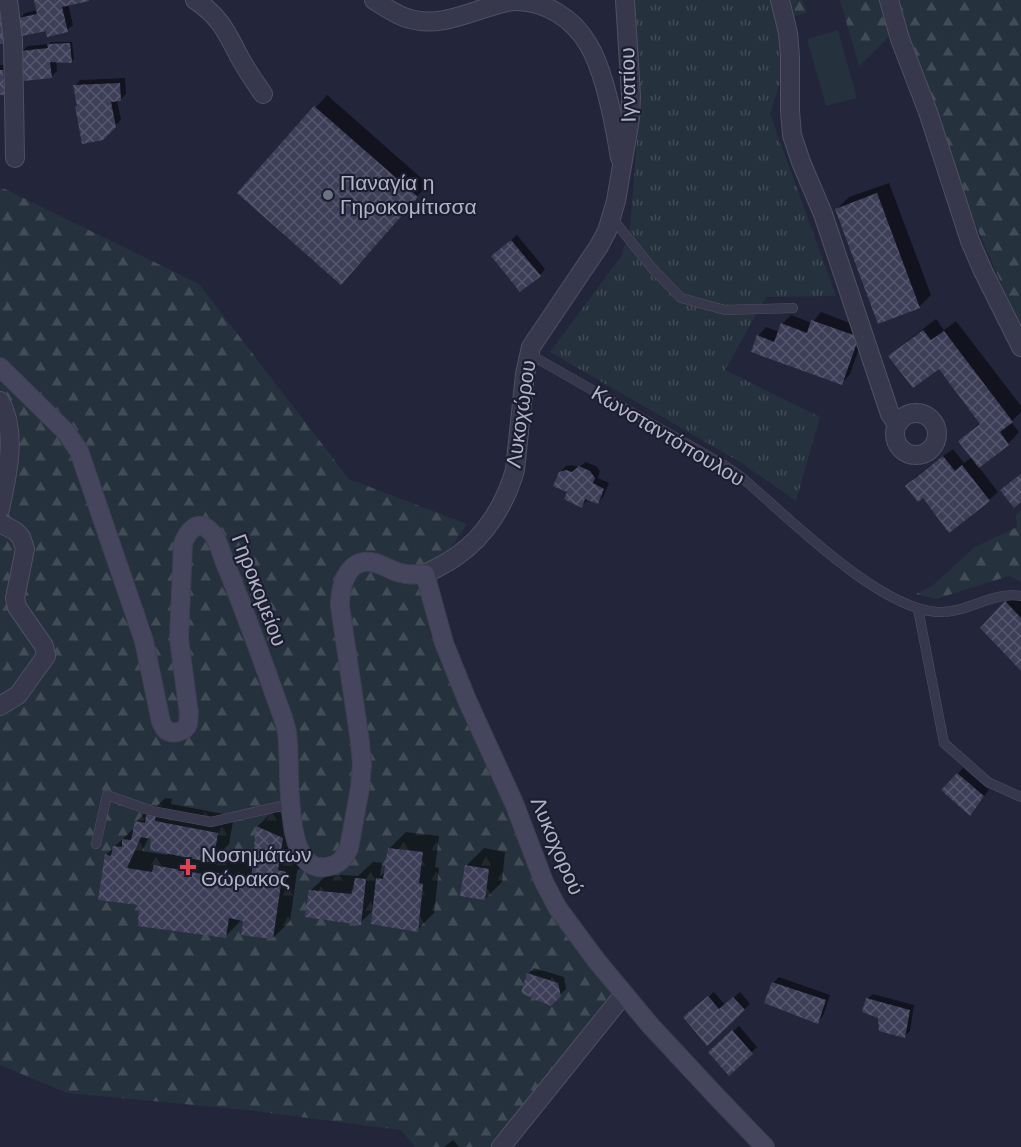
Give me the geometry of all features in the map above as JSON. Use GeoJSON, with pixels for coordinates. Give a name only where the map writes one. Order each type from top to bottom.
{"type":"FeatureCollection","features":[{"type":"Feature","properties":{"kind":"street"},"geometry":{"type":"LineString","coordinates":[[8,0],[13,40],[15,158]]}},
{"type":"Feature","properties":{"kind":"street"},"geometry":{"type":"LineString","coordinates":[[195,0],[214,14],[223,26],[249,74],[263,93]]}},
{"type":"Feature","properties":{"kind":"street"},"geometry":{"type":"LineString","coordinates":[[374,0],[400,16],[420,21],[442,20],[518,1],[535,2],[560,13],[582,35],[595,58],[606,93],[622,169]]}},
{"type":"Feature","properties":{"kind":"street","name":"Ιγνατίου"},"geometry":{"type":"LineString","coordinates":[[622,169],[628,139],[631,104],[624,0]]}},
{"type":"Feature","properties":{"kind":"street"},"geometry":{"type":"LineString","coordinates":[[780,0],[788,33],[792,135],[823,214],[890,414],[897,424]]}},
{"type":"Feature","properties":{"kind":"street"},"geometry":{"type":"LineString","coordinates":[[889,0],[900,39],[928,112],[970,241],[1021,347]]}},
{"type":"Feature","properties":{"kind":"street","name":"Λυκοχώρου"},"geometry":{"type":"LineString","coordinates":[[425,574],[458,556],[470,545],[492,520],[506,495],[518,454],[529,354],[540,332],[599,246],[612,218],[622,169]]}},
{"type":"Feature","properties":{"kind":"street","name":"Γηροκομείου"},"geometry":{"type":"LineString","coordinates":[[0,367],[66,432],[79,451],[144,641],[160,722],[166,730],[171,732],[185,728],[189,714],[179,639],[183,544],[186,535],[196,526],[209,529],[213,535],[230,573],[282,715],[287,734],[290,804],[297,846],[305,861],[310,865],[322,868],[342,861],[350,848],[360,788],[362,765],[340,606],[343,582],[350,571],[368,561],[400,573],[425,574]]}},
{"type":"Feature","properties":{"kind":"street"},"geometry":{"type":"LineString","coordinates":[[0,402],[9,425],[9,469],[0,509]]}},
{"type":"Feature","properties":{"kind":"street"},"geometry":{"type":"LineString","coordinates":[[0,522],[21,537],[25,549],[15,598],[17,607],[44,646],[46,656],[18,695],[0,706]]}},
{"type":"Feature","properties":{"kind":"street","name":"Λυκοχορού"},"geometry":{"type":"LineString","coordinates":[[425,574],[444,644],[502,775],[548,891],[579,938],[624,994],[674,1051],[765,1147]]}},
{"type":"Feature","properties":{"kind":"street"},"geometry":{"type":"LineString","coordinates":[[501,1147],[624,994]]}},
{"type":"Feature","properties":{"kind":"lane"},"geometry":{"type":"LineString","coordinates":[[612,218],[652,268],[681,298],[725,310],[793,308]]}},
{"type":"Feature","properties":{"kind":"lane","name":"Κωνσταντόπουλου"},"geometry":{"type":"LineString","coordinates":[[529,354],[724,465],[865,581],[885,593],[918,609],[933,612],[952,612],[997,598],[1021,596]]}},
{"type":"Feature","properties":{"kind":"lane"},"geometry":{"type":"LineString","coordinates":[[918,609],[944,743],[988,782],[1021,797]]}},
{"type":"Feature","properties":{"kind":"lane"},"geometry":{"type":"LineString","coordinates":[[96,844],[107,795],[152,811],[211,822],[290,804]]}},
{"type":"Feature","properties":{"kind":"green space"},"geometry":{"type":"Polygon","coordinates":[[[632,0],[772,0],[781,38],[783,73],[770,114],[836,296],[766,297],[725,370],[820,417],[796,501],[740,462],[550,352],[622,255],[630,229],[640,80],[632,0]]]}},
{"type":"Feature","properties":{"kind":"green space"},"geometry":{"type":"Polygon","coordinates":[[[791,0],[802,0],[807,13],[794,16],[791,0]]]}},
{"type":"Feature","properties":{"kind":"green space"},"geometry":{"type":"Polygon","coordinates":[[[840,0],[879,0],[890,35],[859,66],[840,0]]]}},
{"type":"Feature","properties":{"kind":"green space"},"geometry":{"type":"Polygon","coordinates":[[[897,0],[1021,0],[1021,327],[940,136],[917,71],[897,0]]]}},
{"type":"Feature","properties":{"kind":"green space"},"geometry":{"type":"Polygon","coordinates":[[[838,30],[857,98],[826,106],[807,39],[838,30]]]}},
{"type":"Feature","properties":{"kind":"green space"},"geometry":{"type":"Polygon","coordinates":[[[0,188],[199,284],[349,479],[467,524],[434,573],[426,610],[430,634],[510,818],[533,879],[545,902],[616,997],[494,1147],[415,1147],[401,1130],[247,1110],[67,1093],[0,1065],[0,188]]]}},
{"type":"Feature","properties":{"kind":"green space"},"geometry":{"type":"Polygon","coordinates":[[[1021,510],[1021,582],[1009,576],[936,599],[916,594],[932,586],[975,547],[1017,527],[1016,515],[1021,510]]]}},
{"type":"Feature","properties":{"kind":"building"},"geometry":{"type":"Polygon","coordinates":[[[0,0],[5,44],[0,44],[0,0]]]}},
{"type":"Feature","properties":{"kind":"building"},"geometry":{"type":"Polygon","coordinates":[[[34,0],[89,1],[62,7],[68,32],[47,37],[46,31],[22,36],[18,18],[37,14],[34,0]]]}},
{"type":"Feature","properties":{"kind":"building"},"geometry":{"type":"Polygon","coordinates":[[[70,43],[72,63],[50,62],[52,78],[24,81],[21,51],[48,48],[47,44],[70,43]]]}},
{"type":"Feature","properties":{"kind":"building"},"geometry":{"type":"Polygon","coordinates":[[[0,70],[3,70],[5,95],[0,95],[0,70]]]}},
{"type":"Feature","properties":{"kind":"building"},"geometry":{"type":"Polygon","coordinates":[[[120,83],[121,101],[111,102],[116,127],[103,140],[82,144],[73,85],[120,83]]]}},
{"type":"Feature","properties":{"kind":"building","name":"Παναγία η Γηροκομίτισσα"},"geometry":{"type":"Polygon","coordinates":[[[314,106],[418,197],[341,285],[237,193],[314,106]]]}},
{"type":"Feature","properties":{"kind":"building"},"geometry":{"type":"Polygon","coordinates":[[[877,193],[920,308],[878,324],[835,209],[877,193]]]}},
{"type":"Feature","properties":{"kind":"building"},"geometry":{"type":"Polygon","coordinates":[[[511,240],[541,276],[520,292],[491,256],[511,240]]]}},
{"type":"Feature","properties":{"kind":"building"},"geometry":{"type":"Polygon","coordinates":[[[811,320],[859,337],[842,385],[751,352],[757,335],[774,342],[781,323],[807,333],[811,320]]]}},
{"type":"Feature","properties":{"kind":"building"},"geometry":{"type":"Polygon","coordinates":[[[923,330],[931,340],[944,331],[1013,422],[1000,432],[1009,445],[979,468],[958,441],[980,424],[939,369],[913,388],[888,356],[923,330]]]}},
{"type":"Feature","properties":{"kind":"building"},"geometry":{"type":"Polygon","coordinates":[[[943,456],[955,471],[962,465],[990,501],[949,533],[923,498],[918,502],[905,486],[943,456]]]}},
{"type":"Feature","properties":{"kind":"building"},"geometry":{"type":"Polygon","coordinates":[[[579,466],[590,471],[595,478],[593,483],[604,489],[598,504],[585,499],[582,508],[564,499],[567,492],[553,486],[559,472],[566,470],[572,472],[579,466]]]}},
{"type":"Feature","properties":{"kind":"building"},"geometry":{"type":"Polygon","coordinates":[[[1021,474],[1021,502],[1014,508],[1000,490],[1021,474]]]}},
{"type":"Feature","properties":{"kind":"building"},"geometry":{"type":"Polygon","coordinates":[[[1005,601],[1021,618],[1021,671],[980,628],[1005,601]]]}},
{"type":"Feature","properties":{"kind":"building"},"geometry":{"type":"Polygon","coordinates":[[[957,773],[984,796],[970,816],[941,790],[957,773]]]}},
{"type":"Feature","properties":{"kind":"building"},"geometry":{"type":"Polygon","coordinates":[[[146,815],[156,815],[155,821],[218,833],[213,863],[150,850],[151,839],[141,837],[127,868],[152,872],[154,865],[213,876],[214,872],[251,881],[256,826],[283,838],[278,870],[286,872],[285,884],[281,884],[273,939],[241,935],[243,921],[229,918],[226,938],[138,926],[139,905],[98,900],[105,854],[111,856],[113,846],[122,847],[122,839],[131,840],[135,821],[145,823],[146,815]]]}},
{"type":"Feature","properties":{"kind":"building"},"geometry":{"type":"Polygon","coordinates":[[[388,848],[423,852],[419,883],[423,884],[418,932],[371,924],[376,878],[383,879],[388,848]]]}},
{"type":"Feature","properties":{"kind":"building"},"geometry":{"type":"Polygon","coordinates":[[[465,865],[489,869],[485,900],[460,896],[465,865]]]}},
{"type":"Feature","properties":{"kind":"building"},"geometry":{"type":"Polygon","coordinates":[[[355,878],[366,879],[361,925],[305,917],[309,890],[352,894],[355,878]]]}},
{"type":"Feature","properties":{"kind":"building"},"geometry":{"type":"Polygon","coordinates":[[[527,973],[558,983],[561,996],[551,1006],[521,993],[527,973]]]}},
{"type":"Feature","properties":{"kind":"building"},"geometry":{"type":"Polygon","coordinates":[[[772,982],[826,1000],[818,1024],[764,1003],[772,982]]]}},
{"type":"Feature","properties":{"kind":"building"},"geometry":{"type":"Polygon","coordinates":[[[708,996],[719,1009],[733,997],[745,1010],[707,1046],[683,1017],[708,996]]]}},
{"type":"Feature","properties":{"kind":"building"},"geometry":{"type":"Polygon","coordinates":[[[866,998],[910,1010],[905,1038],[879,1031],[878,1018],[862,1012],[866,998]]]}},
{"type":"Feature","properties":{"kind":"building"},"geometry":{"type":"Polygon","coordinates":[[[732,1030],[753,1054],[729,1076],[708,1052],[732,1030]]]}},
{"type":"Feature","properties":{"kind":"place","name":"Παναγία η Γηροκομίτισσα"},"geometry":{"type":"Point","coordinates":[328,195]}},
{"type":"Feature","properties":{"kind":"place","name":"Νοσημάτων Θώρακος"},"geometry":{"type":"Point","coordinates":[188,867]}}]}
